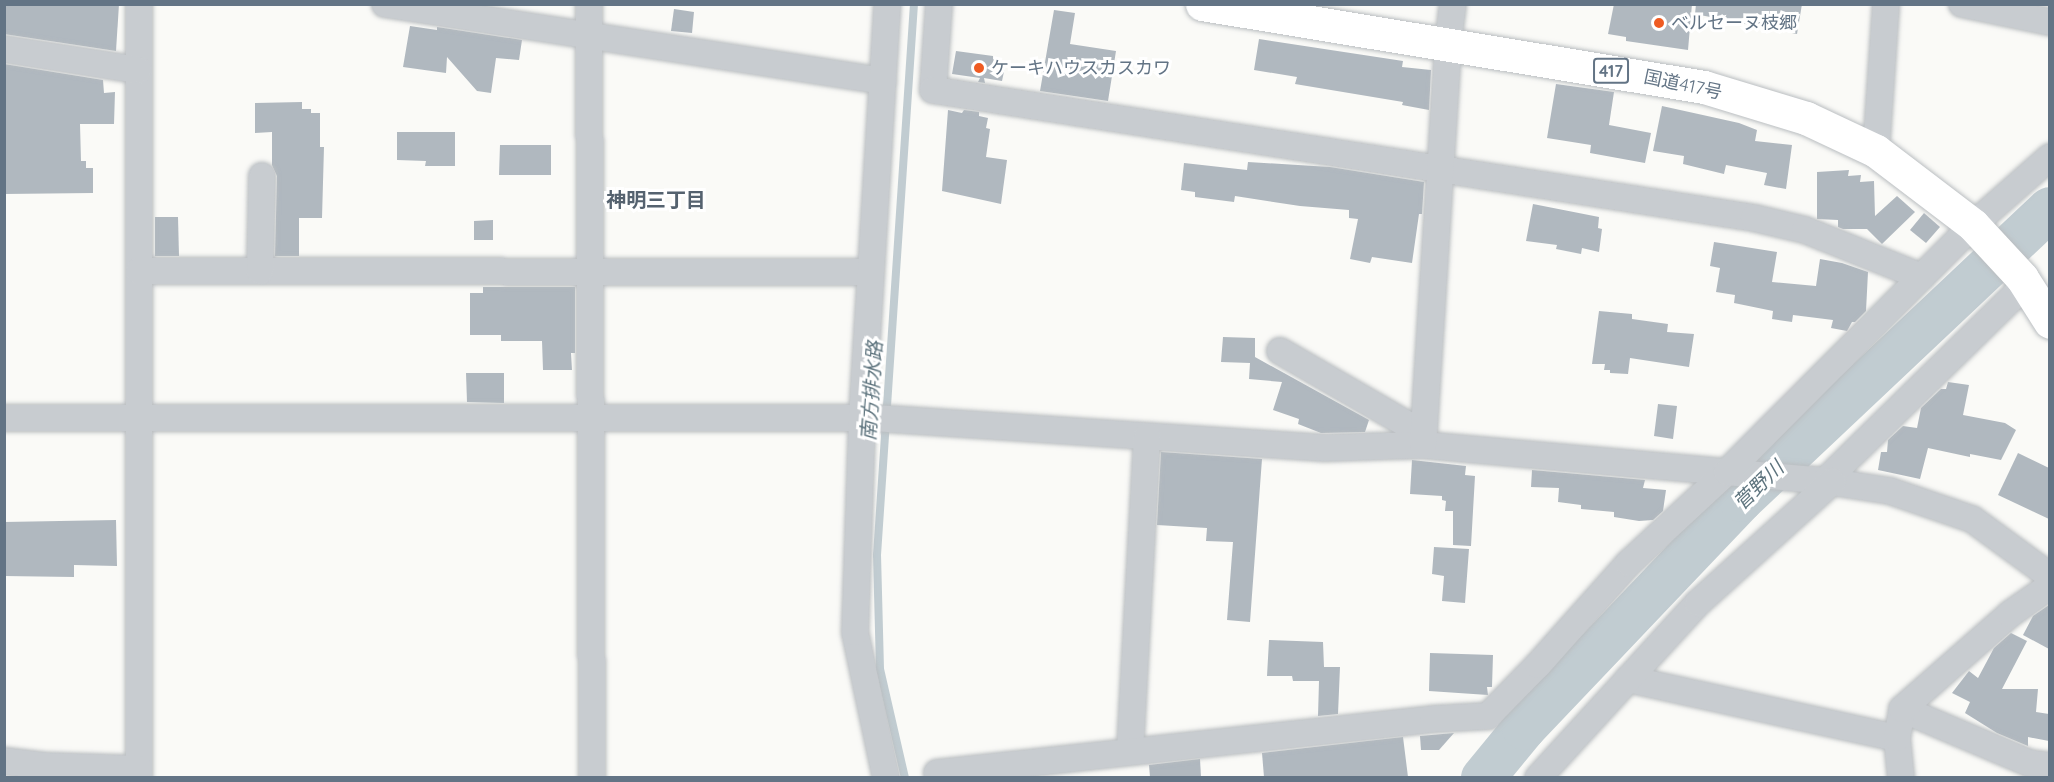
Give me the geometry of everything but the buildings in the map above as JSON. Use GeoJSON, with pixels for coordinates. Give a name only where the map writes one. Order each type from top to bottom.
{"type":"FeatureCollection","features":[{"type":"Feature","properties":{"kind":"highway","name":"国道417号"},"geometry":{"type":"LineString","coordinates":[[1202,4],[1704,87],[1806,118],[1876,151],[1979,230],[2024,281],[2049,322]]}},
{"type":"Feature","properties":{"kind":"street"},"geometry":{"type":"LineString","coordinates":[[4,761],[139,773],[139,4]]}},
{"type":"Feature","properties":{"kind":"street"},"geometry":{"type":"LineString","coordinates":[[385,4],[589,38],[883,81]]}},
{"type":"Feature","properties":{"kind":"street"},"geometry":{"type":"LineString","coordinates":[[589,4],[592,777]]}},
{"type":"Feature","properties":{"kind":"street"},"geometry":{"type":"LineString","coordinates":[[886,777],[855,632],[868,418],[871,272],[887,4]]}},
{"type":"Feature","properties":{"kind":"street"},"geometry":{"type":"LineString","coordinates":[[939,4],[933,90],[1754,218],[1805,230],[1922,277]]}},
{"type":"Feature","properties":{"kind":"street"},"geometry":{"type":"LineString","coordinates":[[1424,439],[1448,43],[1453,4]]}},
{"type":"Feature","properties":{"kind":"street"},"geometry":{"type":"LineString","coordinates":[[1876,151],[1886,4]]}},
{"type":"Feature","properties":{"kind":"street"},"geometry":{"type":"LineString","coordinates":[[1962,4],[2049,22]]}},
{"type":"Feature","properties":{"kind":"street"},"geometry":{"type":"LineString","coordinates":[[4,49],[138,70]]}},
{"type":"Feature","properties":{"kind":"street"},"geometry":{"type":"LineString","coordinates":[[937,773],[1432,719],[1488,716],[1538,665],[1629,563],[1731,473],[1922,277],[1979,230],[2049,157]]}},
{"type":"Feature","properties":{"kind":"street"},"geometry":{"type":"LineString","coordinates":[[261,272],[262,176]]}},
{"type":"Feature","properties":{"kind":"street"},"geometry":{"type":"LineString","coordinates":[[139,271],[871,272]]}},
{"type":"Feature","properties":{"kind":"street"},"geometry":{"type":"LineString","coordinates":[[1538,777],[1698,603],[1825,481],[2024,281]]}},
{"type":"Feature","properties":{"kind":"street"},"geometry":{"type":"LineString","coordinates":[[1280,351],[1424,439]]}},
{"type":"Feature","properties":{"kind":"street"},"geometry":{"type":"LineString","coordinates":[[4,417],[868,418],[1325,448],[1424,439],[1731,473],[1825,481],[1890,491],[1972,519],[2049,576]]}},
{"type":"Feature","properties":{"kind":"street"},"geometry":{"type":"LineString","coordinates":[[1130,751],[1147,436]]}},
{"type":"Feature","properties":{"kind":"street"},"geometry":{"type":"LineString","coordinates":[[1901,777],[1897,738],[1902,709],[2010,614],[2049,586]]}},
{"type":"Feature","properties":{"kind":"street"},"geometry":{"type":"LineString","coordinates":[[1628,679],[1897,738]]}},
{"type":"Feature","properties":{"kind":"street"},"geometry":{"type":"LineString","coordinates":[[1902,709],[2029,763],[2049,766]]}},
{"type":"Feature","properties":{"kind":"waterway","name":"南方排水路"},"geometry":{"type":"LineString","coordinates":[[905,778],[880,669],[877,555],[914,4]]}},
{"type":"Feature","properties":{"kind":"waterway","name":"菅野川"},"geometry":{"type":"LineString","coordinates":[[1483,778],[1524,728],[1741,500],[2050,209]]}},
{"type":"Feature","properties":{"kind":"place","name":"ベルセーヌ枝郷"},"geometry":{"type":"Point","coordinates":[1659,23]}},
{"type":"Feature","properties":{"kind":"place","name":"ケーキハウスカスカワ"},"geometry":{"type":"Point","coordinates":[979,68]}},
{"type":"Feature","properties":{"kind":"district","name":"神明三丁目"},"geometry":{"type":"Point","coordinates":[656,199]}}]}
